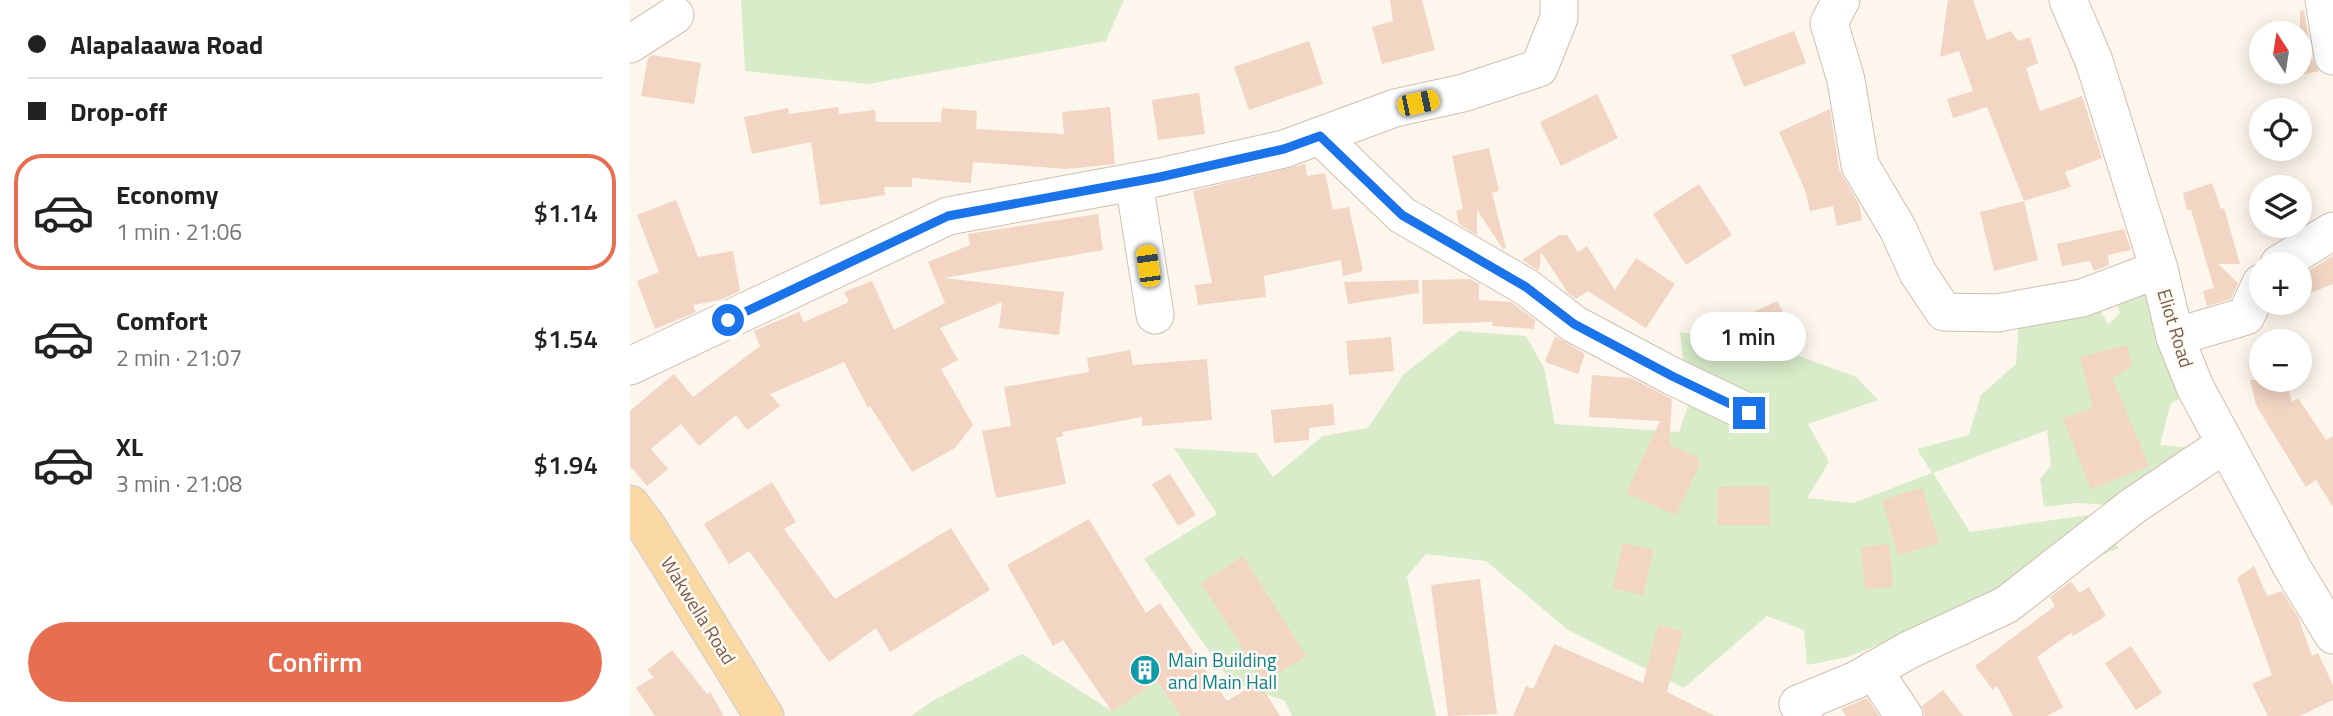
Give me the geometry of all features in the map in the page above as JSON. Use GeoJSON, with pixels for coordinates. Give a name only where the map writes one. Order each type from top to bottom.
{"type":"FeatureCollection","features":[{"type":"Feature","properties":{"kind":"main road","name":"Wakwella Road"},"geometry":{"type":"LineString","coordinates":[[630,505],[648,529],[764,716]]}},
{"type":"Feature","properties":{"kind":"street"},"geometry":{"type":"LineString","coordinates":[[630,366],[948,216],[1284,149],[1395,108],[1463,93],[1539,68],[1559,18],[1559,0]]}},
{"type":"Feature","properties":{"kind":"street"},"geometry":{"type":"LineString","coordinates":[[1841,0],[1829,23],[1846,80],[1860,166],[1898,229],[1918,273],[1944,312],[1997,313],[2082,298],[2159,269]]}},
{"type":"Feature","properties":{"kind":"street","name":"Eliot Road"},"geometry":{"type":"LineString","coordinates":[[2068,0],[2094,61],[2159,269],[2175,337],[2195,387],[2333,635]]}},
{"type":"Feature","properties":{"kind":"street"},"geometry":{"type":"LineString","coordinates":[[2324,0],[2333,71]]}},
{"type":"Feature","properties":{"kind":"street"},"geometry":{"type":"LineString","coordinates":[[630,44],[675,15]]}},
{"type":"Feature","properties":{"kind":"street"},"geometry":{"type":"LineString","coordinates":[[1320,136],[1402,215],[1526,287],[1574,324],[1749,413]]}},
{"type":"Feature","properties":{"kind":"street"},"geometry":{"type":"LineString","coordinates":[[1134,181],[1155,314]]}},
{"type":"Feature","properties":{"kind":"street"},"geometry":{"type":"LineString","coordinates":[[2299,252],[2333,231]]}},
{"type":"Feature","properties":{"kind":"street"},"geometry":{"type":"LineString","coordinates":[[2175,337],[2246,316],[2249,309]]}},
{"type":"Feature","properties":{"kind":"street"},"geometry":{"type":"LineString","coordinates":[[1804,716],[1798,704],[2006,606],[2133,506],[2225,444]]}},
{"type":"Feature","properties":{"kind":"street"},"geometry":{"type":"LineString","coordinates":[[1873,670],[1904,716]]}},
{"type":"Feature","properties":{"kind":"green space"},"geometry":{"type":"Polygon","coordinates":[[[741,0],[1124,0],[1106,41],[868,84],[745,71],[741,0]]]}},
{"type":"Feature","properties":{"kind":"green space"},"geometry":{"type":"Polygon","coordinates":[[[2153,279],[2183,285],[2181,324],[2195,387],[2170,405],[2160,445],[2192,448],[2133,506],[2076,503],[2044,507],[2040,479],[2051,465],[2047,430],[1933,473],[1970,532],[2088,515],[2119,548],[1848,657],[1807,665],[1804,630],[1767,616],[1684,688],[1568,630],[1486,561],[1426,554],[1407,576],[1436,716],[1292,716],[1285,701],[1230,681],[1144,559],[1217,514],[1174,448],[1256,453],[1273,477],[1323,436],[1368,428],[1404,374],[1459,331],[1526,336],[1544,368],[1555,424],[1679,432],[1688,406],[1680,332],[1802,357],[1856,377],[1878,400],[1808,424],[1829,462],[1807,498],[1853,503],[1932,473],[1917,449],[1969,435],[1981,395],[2016,364],[2019,323],[2099,307],[2108,325],[2120,313],[2112,292],[2153,279]]]}},
{"type":"Feature","properties":{"kind":"green space"},"geometry":{"type":"Polygon","coordinates":[[[1022,654],[1112,711],[1157,681],[1181,716],[911,716],[934,700],[1022,654]]]}},
{"type":"Feature","properties":{"kind":"building"},"geometry":{"type":"Polygon","coordinates":[[[1390,0],[1422,0],[1435,50],[1382,64],[1372,27],[1393,21],[1390,0]]]}},
{"type":"Feature","properties":{"kind":"building"},"geometry":{"type":"Polygon","coordinates":[[[1948,0],[1973,0],[1987,40],[2011,31],[2018,41],[2030,37],[2038,63],[2026,68],[2040,111],[2082,96],[2102,158],[2065,172],[2071,187],[2024,201],[1987,107],[1953,118],[1947,99],[1973,91],[1959,51],[1940,57],[1948,0]]]}},
{"type":"Feature","properties":{"kind":"building"},"geometry":{"type":"Polygon","coordinates":[[[2304,10],[2306,21],[2300,21],[2300,11],[2304,10]]]}},
{"type":"Feature","properties":{"kind":"building"},"geometry":{"type":"Polygon","coordinates":[[[1794,31],[1806,63],[1744,87],[1731,55],[1794,31]]]}},
{"type":"Feature","properties":{"kind":"building"},"geometry":{"type":"Polygon","coordinates":[[[1309,41],[1323,84],[1249,110],[1234,67],[1309,41]]]}},
{"type":"Feature","properties":{"kind":"building"},"geometry":{"type":"Polygon","coordinates":[[[652,55],[701,63],[694,104],[641,96],[648,58],[652,55]]]}},
{"type":"Feature","properties":{"kind":"building"},"geometry":{"type":"Polygon","coordinates":[[[2312,59],[2319,71],[2312,72],[2312,59]]]}},
{"type":"Feature","properties":{"kind":"building"},"geometry":{"type":"Polygon","coordinates":[[[1199,93],[1205,134],[1158,140],[1152,100],[1199,93]]]}},
{"type":"Feature","properties":{"kind":"building"},"geometry":{"type":"Polygon","coordinates":[[[1597,94],[1618,138],[1561,166],[1540,122],[1597,94]]]}},
{"type":"Feature","properties":{"kind":"building"},"geometry":{"type":"Polygon","coordinates":[[[838,107],[839,114],[875,110],[876,122],[941,122],[942,108],[977,111],[976,129],[1064,134],[1062,112],[1110,107],[1115,164],[1067,169],[973,162],[971,183],[912,178],[912,187],[884,187],[885,195],[820,205],[811,142],[752,154],[744,117],[788,108],[789,114],[838,107]]]}},
{"type":"Feature","properties":{"kind":"building"},"geometry":{"type":"Polygon","coordinates":[[[1830,109],[1839,169],[1859,204],[1862,220],[1837,226],[1833,206],[1810,211],[1805,190],[1779,132],[1830,109]]]}},
{"type":"Feature","properties":{"kind":"building"},"geometry":{"type":"Polygon","coordinates":[[[1489,148],[1499,191],[1492,193],[1506,248],[1503,249],[1477,210],[1477,235],[1459,224],[1456,211],[1463,209],[1452,156],[1489,148]]]}},
{"type":"Feature","properties":{"kind":"building"},"geometry":{"type":"Polygon","coordinates":[[[1305,164],[1307,176],[1325,173],[1333,210],[1349,207],[1363,271],[1343,276],[1341,260],[1264,276],[1266,297],[1198,305],[1195,285],[1212,283],[1193,191],[1305,164]]]}},
{"type":"Feature","properties":{"kind":"building"},"geometry":{"type":"Polygon","coordinates":[[[2212,183],[2221,209],[2224,208],[2240,264],[2218,264],[2238,283],[2231,299],[2207,306],[2203,291],[2214,288],[2191,210],[2187,210],[2183,193],[2212,183]]]}},
{"type":"Feature","properties":{"kind":"building"},"geometry":{"type":"Polygon","coordinates":[[[1699,184],[1732,235],[1686,265],[1653,214],[1699,184]]]}},
{"type":"Feature","properties":{"kind":"building"},"geometry":{"type":"Polygon","coordinates":[[[676,200],[698,257],[733,251],[740,291],[720,300],[693,305],[696,312],[655,329],[637,281],[659,272],[637,215],[676,200]]]}},
{"type":"Feature","properties":{"kind":"building"},"geometry":{"type":"Polygon","coordinates":[[[2024,201],[2038,260],[1994,271],[1980,212],[2024,201]]]}},
{"type":"Feature","properties":{"kind":"building"},"geometry":{"type":"Polygon","coordinates":[[[1098,214],[1103,250],[944,278],[1064,292],[1059,335],[999,328],[1002,302],[940,328],[958,360],[941,369],[973,425],[955,448],[912,472],[870,406],[868,408],[844,362],[770,394],[780,406],[747,430],[736,415],[699,446],[681,424],[651,449],[668,469],[647,486],[630,466],[630,411],[674,374],[693,397],[760,346],[754,331],[799,312],[804,322],[849,302],[844,292],[872,281],[894,330],[945,303],[928,262],[970,245],[968,234],[1098,214]]]}},
{"type":"Feature","properties":{"kind":"building"},"geometry":{"type":"Polygon","coordinates":[[[2124,229],[2131,250],[2108,255],[2109,265],[2094,271],[2090,261],[2062,266],[2057,244],[2124,229]]]}},
{"type":"Feature","properties":{"kind":"building"},"geometry":{"type":"Polygon","coordinates":[[[1559,235],[1567,235],[1578,252],[1587,246],[1615,290],[1636,258],[1675,284],[1646,328],[1588,291],[1576,299],[1568,293],[1541,252],[1539,271],[1522,260],[1559,235]]]}},
{"type":"Feature","properties":{"kind":"building"},"geometry":{"type":"Polygon","coordinates":[[[2333,256],[2333,284],[2312,292],[2312,269],[2333,256]]]}},
{"type":"Feature","properties":{"kind":"building"},"geometry":{"type":"Polygon","coordinates":[[[1470,279],[1479,284],[1479,300],[1511,302],[1535,320],[1534,329],[1492,326],[1493,322],[1423,324],[1422,280],[1470,279]]]}},
{"type":"Feature","properties":{"kind":"building"},"geometry":{"type":"Polygon","coordinates":[[[1418,280],[1419,293],[1348,304],[1344,282],[1418,280]]]}},
{"type":"Feature","properties":{"kind":"building"},"geometry":{"type":"Polygon","coordinates":[[[1777,301],[1787,320],[1749,338],[1739,319],[1777,301]]]}},
{"type":"Feature","properties":{"kind":"building"},"geometry":{"type":"Polygon","coordinates":[[[1555,336],[1585,354],[1578,374],[1545,362],[1555,336]]]}},
{"type":"Feature","properties":{"kind":"building"},"geometry":{"type":"Polygon","coordinates":[[[1391,337],[1394,371],[1349,375],[1346,341],[1391,337]]]}},
{"type":"Feature","properties":{"kind":"building"},"geometry":{"type":"Polygon","coordinates":[[[2127,345],[2132,366],[2112,378],[2149,466],[2091,489],[2063,419],[2093,407],[2080,357],[2127,345]]]}},
{"type":"Feature","properties":{"kind":"building"},"geometry":{"type":"Polygon","coordinates":[[[1130,350],[1133,365],[1207,359],[1212,420],[1142,426],[1142,417],[1062,432],[1063,436],[1056,438],[1066,484],[996,498],[982,431],[1011,426],[1004,387],[1089,372],[1087,358],[1130,350]]]}},
{"type":"Feature","properties":{"kind":"building"},"geometry":{"type":"Polygon","coordinates":[[[1592,375],[1631,378],[1672,399],[1669,444],[1699,458],[1699,466],[1676,515],[1626,493],[1660,421],[1589,417],[1592,375]]]}},
{"type":"Feature","properties":{"kind":"building"},"geometry":{"type":"Polygon","coordinates":[[[2253,392],[2289,392],[2292,402],[2298,398],[2326,440],[2333,436],[2333,507],[2316,480],[2306,487],[2256,405],[2253,392]]]}},
{"type":"Feature","properties":{"kind":"building"},"geometry":{"type":"Polygon","coordinates":[[[1333,404],[1335,425],[1309,428],[1309,440],[1274,443],[1271,410],[1333,404]]]}},
{"type":"Feature","properties":{"kind":"building"},"geometry":{"type":"Polygon","coordinates":[[[1170,474],[1196,515],[1178,526],[1152,484],[1170,474]]]}},
{"type":"Feature","properties":{"kind":"building"},"geometry":{"type":"Polygon","coordinates":[[[772,482],[796,522],[784,529],[835,599],[951,528],[990,590],[890,652],[876,628],[829,662],[749,551],[729,564],[704,524],[772,482]]]}},
{"type":"Feature","properties":{"kind":"building"},"geometry":{"type":"Polygon","coordinates":[[[1769,486],[1770,525],[1718,525],[1718,487],[1769,486]]]}},
{"type":"Feature","properties":{"kind":"building"},"geometry":{"type":"Polygon","coordinates":[[[1922,488],[1939,543],[1898,555],[1882,500],[1922,488]]]}},
{"type":"Feature","properties":{"kind":"building"},"geometry":{"type":"Polygon","coordinates":[[[1089,519],[1146,613],[1160,603],[1227,701],[1259,682],[1280,716],[1181,716],[1157,681],[1112,712],[1063,640],[1053,646],[1007,565],[1089,519]]]}},
{"type":"Feature","properties":{"kind":"building"},"geometry":{"type":"Polygon","coordinates":[[[1623,543],[1654,550],[1643,595],[1613,588],[1623,543]]]}},
{"type":"Feature","properties":{"kind":"building"},"geometry":{"type":"Polygon","coordinates":[[[1889,544],[1893,587],[1865,589],[1861,547],[1889,544]]]}},
{"type":"Feature","properties":{"kind":"building"},"geometry":{"type":"Polygon","coordinates":[[[1243,556],[1306,656],[1264,682],[1201,583],[1243,556]]]}},
{"type":"Feature","properties":{"kind":"building"},"geometry":{"type":"Polygon","coordinates":[[[2254,566],[2267,596],[2282,591],[2298,617],[2312,656],[2318,653],[2333,685],[2333,700],[2300,716],[2268,716],[2252,684],[2272,675],[2237,578],[2254,566]]]}},
{"type":"Feature","properties":{"kind":"building"},"geometry":{"type":"Polygon","coordinates":[[[1480,579],[1497,714],[1448,716],[1431,585],[1480,579]]]}},
{"type":"Feature","properties":{"kind":"building"},"geometry":{"type":"Polygon","coordinates":[[[2071,581],[2079,593],[2089,587],[2106,616],[2073,636],[2071,633],[2037,657],[2063,707],[2047,716],[2013,716],[1997,686],[1993,690],[1975,666],[2055,606],[2050,597],[2071,581]]]}},
{"type":"Feature","properties":{"kind":"building"},"geometry":{"type":"Polygon","coordinates":[[[1658,625],[1683,631],[1667,692],[1715,716],[1513,716],[1526,686],[1533,689],[1554,644],[1643,683],[1658,625]]]}},
{"type":"Feature","properties":{"kind":"building"},"geometry":{"type":"Polygon","coordinates":[[[2131,646],[2162,693],[2136,710],[2105,663],[2131,646]]]}},
{"type":"Feature","properties":{"kind":"building"},"geometry":{"type":"Polygon","coordinates":[[[672,650],[707,694],[710,692],[724,716],[655,716],[636,688],[654,677],[647,670],[672,650]]]}},
{"type":"Feature","properties":{"kind":"building"},"geometry":{"type":"Polygon","coordinates":[[[1943,690],[1963,716],[1925,716],[1922,706],[1943,690]]]}},
{"type":"Feature","properties":{"kind":"building"},"geometry":{"type":"Polygon","coordinates":[[[1867,698],[1879,716],[1846,716],[1841,709],[1867,698]]]}},
{"type":"Feature","properties":{"kind":"place","name":"Main Building and Main Hall"},"geometry":{"type":"Point","coordinates":[1145,670]}},
{"type":"Feature","properties":{"kind":"route"},"geometry":{"type":"LineString","coordinates":[[728,320],[948,216],[1160,177],[1284,149],[1320,136],[1402,215],[1526,287],[1574,324],[1749,413]]}}]}
